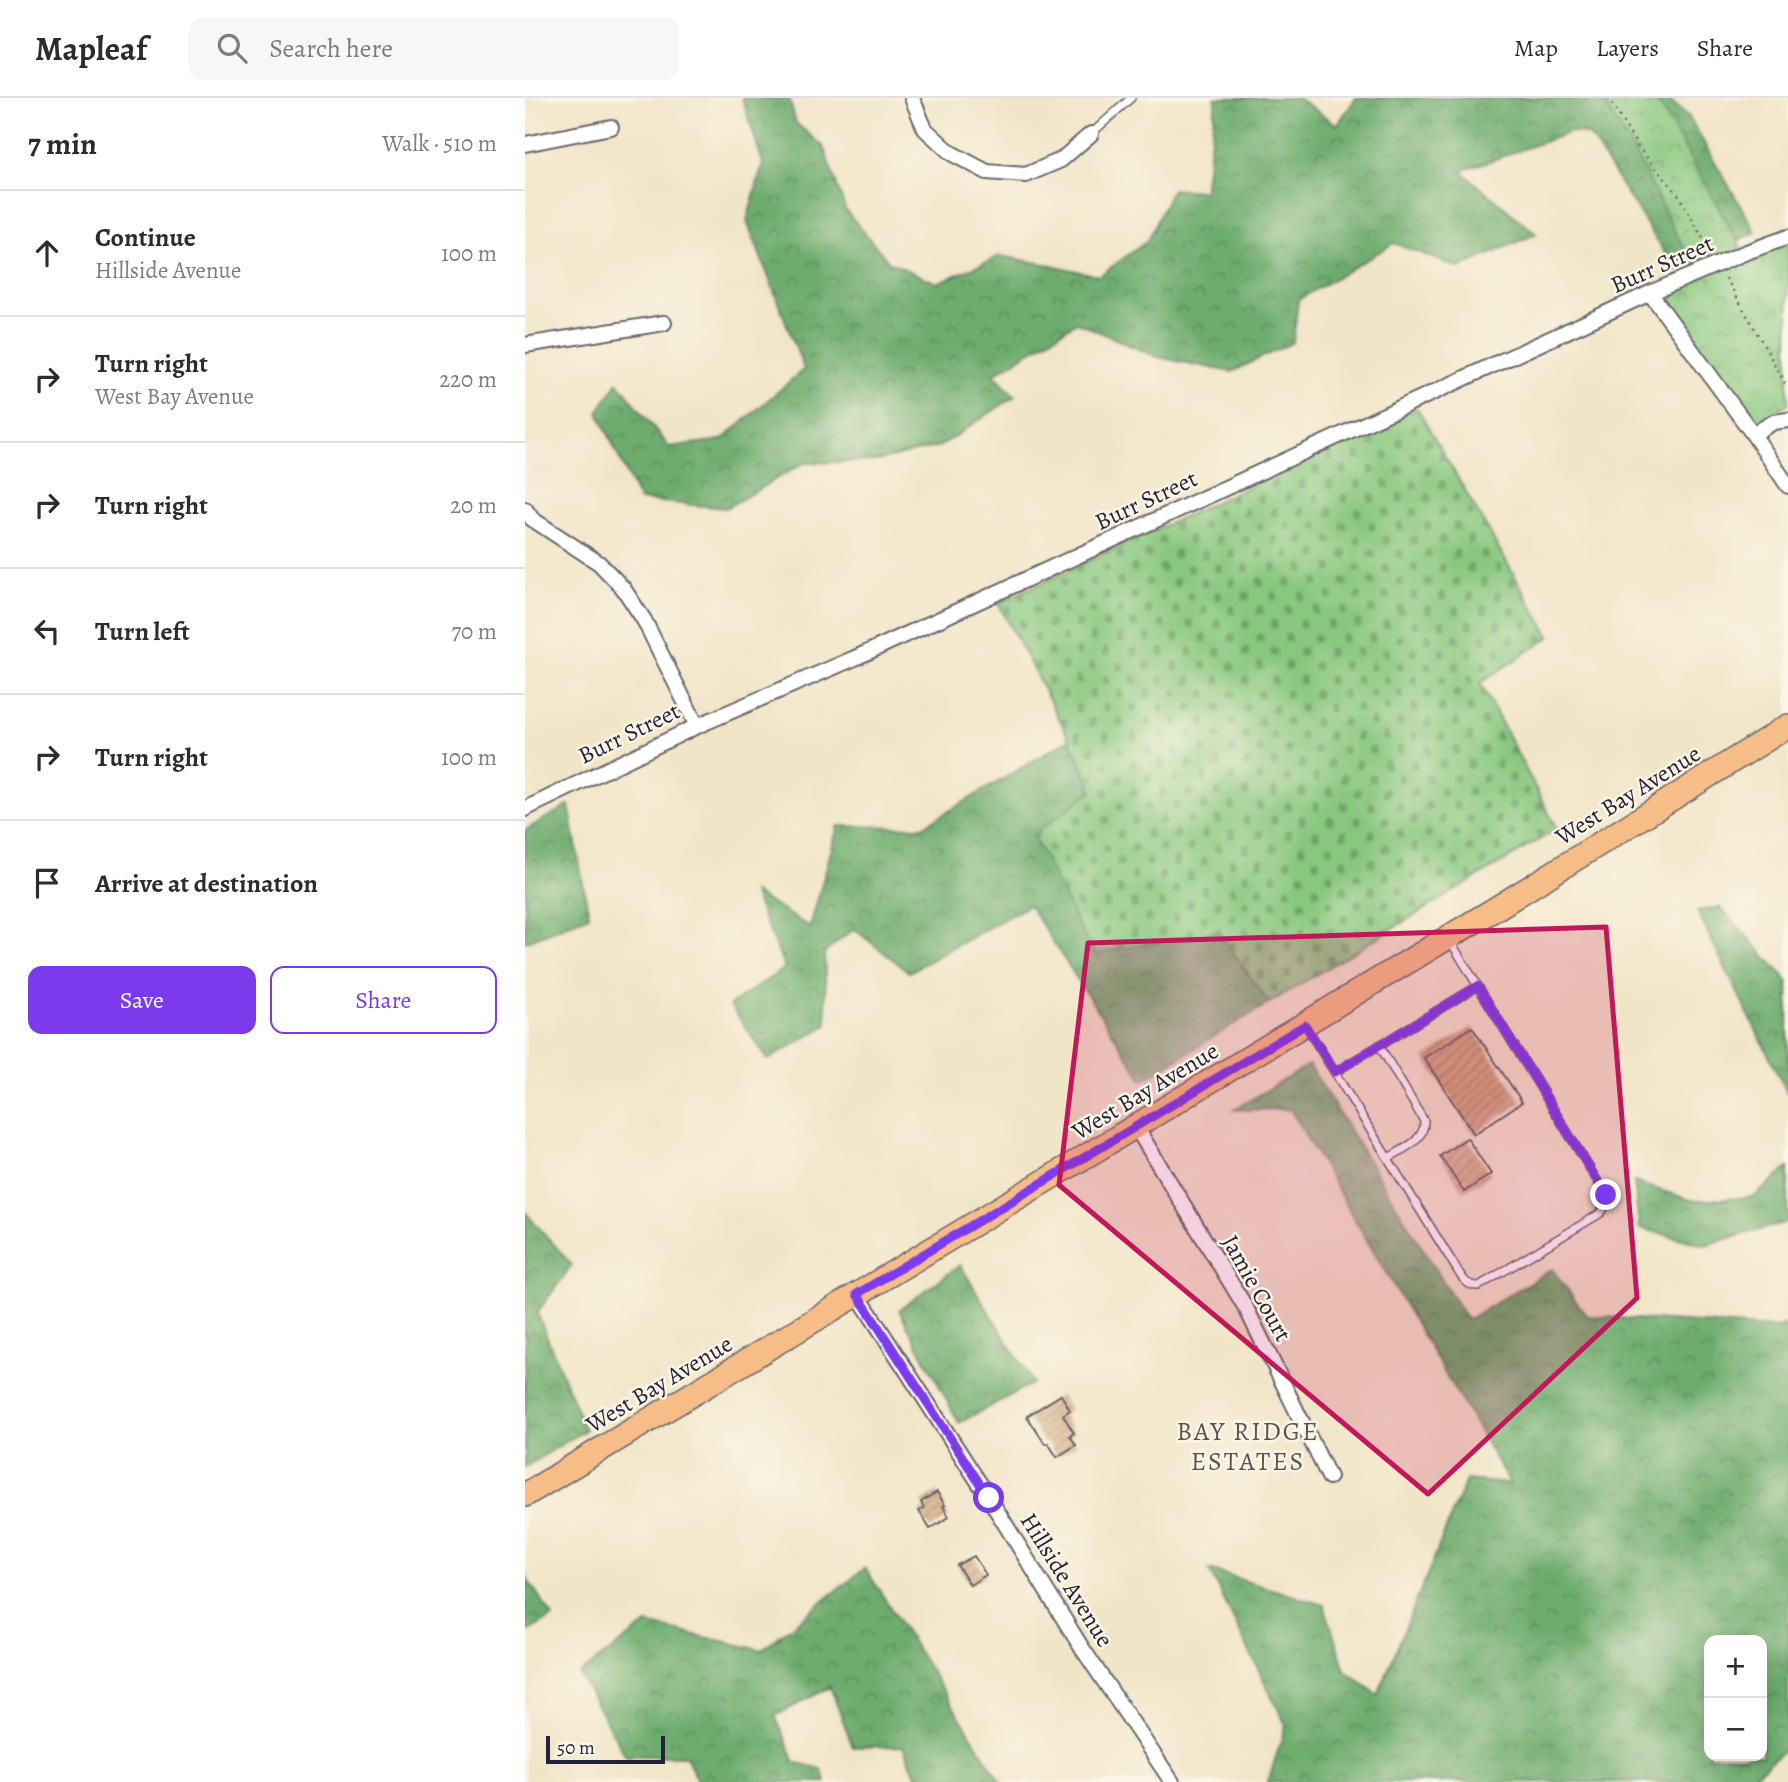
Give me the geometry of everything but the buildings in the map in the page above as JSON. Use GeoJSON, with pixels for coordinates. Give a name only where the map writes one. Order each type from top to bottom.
{"type":"FeatureCollection","features":[{"type":"Feature","properties":{"kind":"main road","name":"West Bay Avenue"},"geometry":{"type":"LineString","coordinates":[[525,1495],[1305,1025],[1788,726]]}},
{"type":"Feature","properties":{"kind":"street"},"geometry":{"type":"LineString","coordinates":[[912,98],[925,130],[951,153],[987,172],[1026,175],[1061,160],[1091,134]]}},
{"type":"Feature","properties":{"kind":"street"},"geometry":{"type":"LineString","coordinates":[[525,144],[611,127]]}},
{"type":"Feature","properties":{"kind":"street","name":"Burr Street"},"geometry":{"type":"LineString","coordinates":[[525,809],[697,726],[868,653],[1685,277],[1788,237]]}},
{"type":"Feature","properties":{"kind":"street"},"geometry":{"type":"LineString","coordinates":[[1650,293],[1788,486]]}},
{"type":"Feature","properties":{"kind":"street"},"geometry":{"type":"LineString","coordinates":[[525,345],[664,323]]}},
{"type":"Feature","properties":{"kind":"street"},"geometry":{"type":"LineString","coordinates":[[1753,434],[1773,422],[1788,420]]}},
{"type":"Feature","properties":{"kind":"street"},"geometry":{"type":"LineString","coordinates":[[525,509],[532,519],[599,563],[623,588],[644,620],[697,726]]}},
{"type":"Feature","properties":{"kind":"street","name":"Jamie Court"},"geometry":{"type":"LineString","coordinates":[[1136,1127],[1246,1308],[1329,1477]]}},
{"type":"Feature","properties":{"kind":"street","name":"Hillside Avenue"},"geometry":{"type":"LineString","coordinates":[[857,1294],[1080,1645],[1172,1782]]}},
{"type":"Feature","properties":{"kind":"lane"},"geometry":{"type":"LineString","coordinates":[[1091,134],[1131,98]]}},
{"type":"Feature","properties":{"kind":"lane"},"geometry":{"type":"LineString","coordinates":[[1305,1025],[1463,1280],[1473,1287],[1479,1286],[1570,1233],[1601,1213],[1606,1204],[1606,1195],[1448,937]]}},
{"type":"Feature","properties":{"kind":"lane"},"geometry":{"type":"LineString","coordinates":[[1335,1072],[1478,986]]}},
{"type":"Feature","properties":{"kind":"lane"},"geometry":{"type":"LineString","coordinates":[[1379,1045],[1424,1121],[1420,1138],[1388,1158]]}},
{"type":"Feature","properties":{"kind":"path"},"geometry":{"type":"LineString","coordinates":[[1608,98],[1638,147],[1678,194],[1711,253]]}},
{"type":"Feature","properties":{"kind":"path"},"geometry":{"type":"LineString","coordinates":[[1724,274],[1788,388]]}},
{"type":"Feature","properties":{"kind":"highlighted area"},"geometry":{"type":"Polygon","coordinates":[[[1606,927],[1637,1298],[1428,1494],[1059,1185],[1088,943],[1606,927]]]}},
{"type":"Feature","properties":{"kind":"green space"},"geometry":{"type":"Polygon","coordinates":[[[742,98],[789,98],[796,123],[823,146],[846,211],[889,262],[937,283],[1000,256],[1099,276],[1147,241],[1172,189],[1204,191],[1216,100],[1214,98],[1298,98],[1337,125],[1356,98],[1667,98],[1688,116],[1756,232],[1676,270],[1589,135],[1571,132],[1461,171],[1536,234],[1459,268],[1394,243],[1298,300],[1293,342],[1232,372],[1157,357],[1077,322],[994,374],[1015,396],[940,446],[877,461],[804,463],[726,508],[639,500],[598,412],[618,382],[669,447],[722,440],[804,369],[747,221],[763,163],[742,98]]]}},
{"type":"Feature","properties":{"kind":"green space"},"geometry":{"type":"Polygon","coordinates":[[[1601,98],[1656,98],[1744,252],[1788,242],[1788,404],[1748,426],[1650,293],[1699,271],[1680,241],[1634,151],[1601,98]]]}},
{"type":"Feature","properties":{"kind":"green space"},"geometry":{"type":"Polygon","coordinates":[[[1417,408],[1550,637],[1480,683],[1557,829],[1269,1003],[1218,931],[1093,954],[1033,835],[1093,790],[1070,739],[998,603],[1417,408]]]}},
{"type":"Feature","properties":{"kind":"green space"},"geometry":{"type":"Polygon","coordinates":[[[1070,739],[1093,790],[1218,931],[1269,1003],[1143,1080],[1029,905],[909,972],[854,929],[824,953],[827,1025],[768,1060],[730,1005],[785,968],[753,893],[810,927],[838,826],[922,827],[1070,739]]]}},
{"type":"Feature","properties":{"kind":"green space"},"geometry":{"type":"Polygon","coordinates":[[[569,805],[589,916],[525,942],[525,830],[569,805]]]}},
{"type":"Feature","properties":{"kind":"green space"},"geometry":{"type":"Polygon","coordinates":[[[1720,907],[1788,981],[1788,1094],[1697,911],[1720,907]]]}},
{"type":"Feature","properties":{"kind":"green space"},"geometry":{"type":"Polygon","coordinates":[[[1309,1065],[1467,1320],[1552,1269],[1587,1316],[1778,1328],[1788,1323],[1788,1749],[1746,1782],[1268,1782],[1286,1725],[1209,1570],[1324,1605],[1345,1670],[1378,1695],[1466,1480],[1510,1484],[1290,1109],[1234,1110],[1309,1065]]]}},
{"type":"Feature","properties":{"kind":"green space"},"geometry":{"type":"Polygon","coordinates":[[[1788,1168],[1788,1222],[1705,1245],[1639,1228],[1634,1182],[1694,1201],[1754,1197],[1788,1168]]]}},
{"type":"Feature","properties":{"kind":"green space"},"geometry":{"type":"Polygon","coordinates":[[[525,1212],[572,1265],[537,1313],[585,1430],[525,1467],[525,1212]]]}},
{"type":"Feature","properties":{"kind":"green space"},"geometry":{"type":"Polygon","coordinates":[[[960,1265],[1033,1383],[959,1423],[899,1310],[960,1265]]]}},
{"type":"Feature","properties":{"kind":"green space"},"geometry":{"type":"Polygon","coordinates":[[[865,1568],[1001,1782],[919,1782],[903,1746],[853,1747],[830,1687],[775,1716],[795,1762],[821,1769],[826,1782],[698,1782],[686,1756],[626,1756],[579,1674],[647,1624],[762,1650],[865,1568]]]}},
{"type":"Feature","properties":{"kind":"green space"},"geometry":{"type":"Polygon","coordinates":[[[525,1576],[553,1617],[525,1633],[525,1576]]]}},
{"type":"Feature","properties":{"kind":"district","name":"BAY RIDGE ESTATES"},"geometry":{"type":"Point","coordinates":[1248,1446]}},
{"type":"Feature","properties":{"kind":"route"},"geometry":{"type":"LineString","coordinates":[[989,1498],[857,1294],[1305,1025],[1335,1072],[1478,986],[1606,1195]]}}]}
